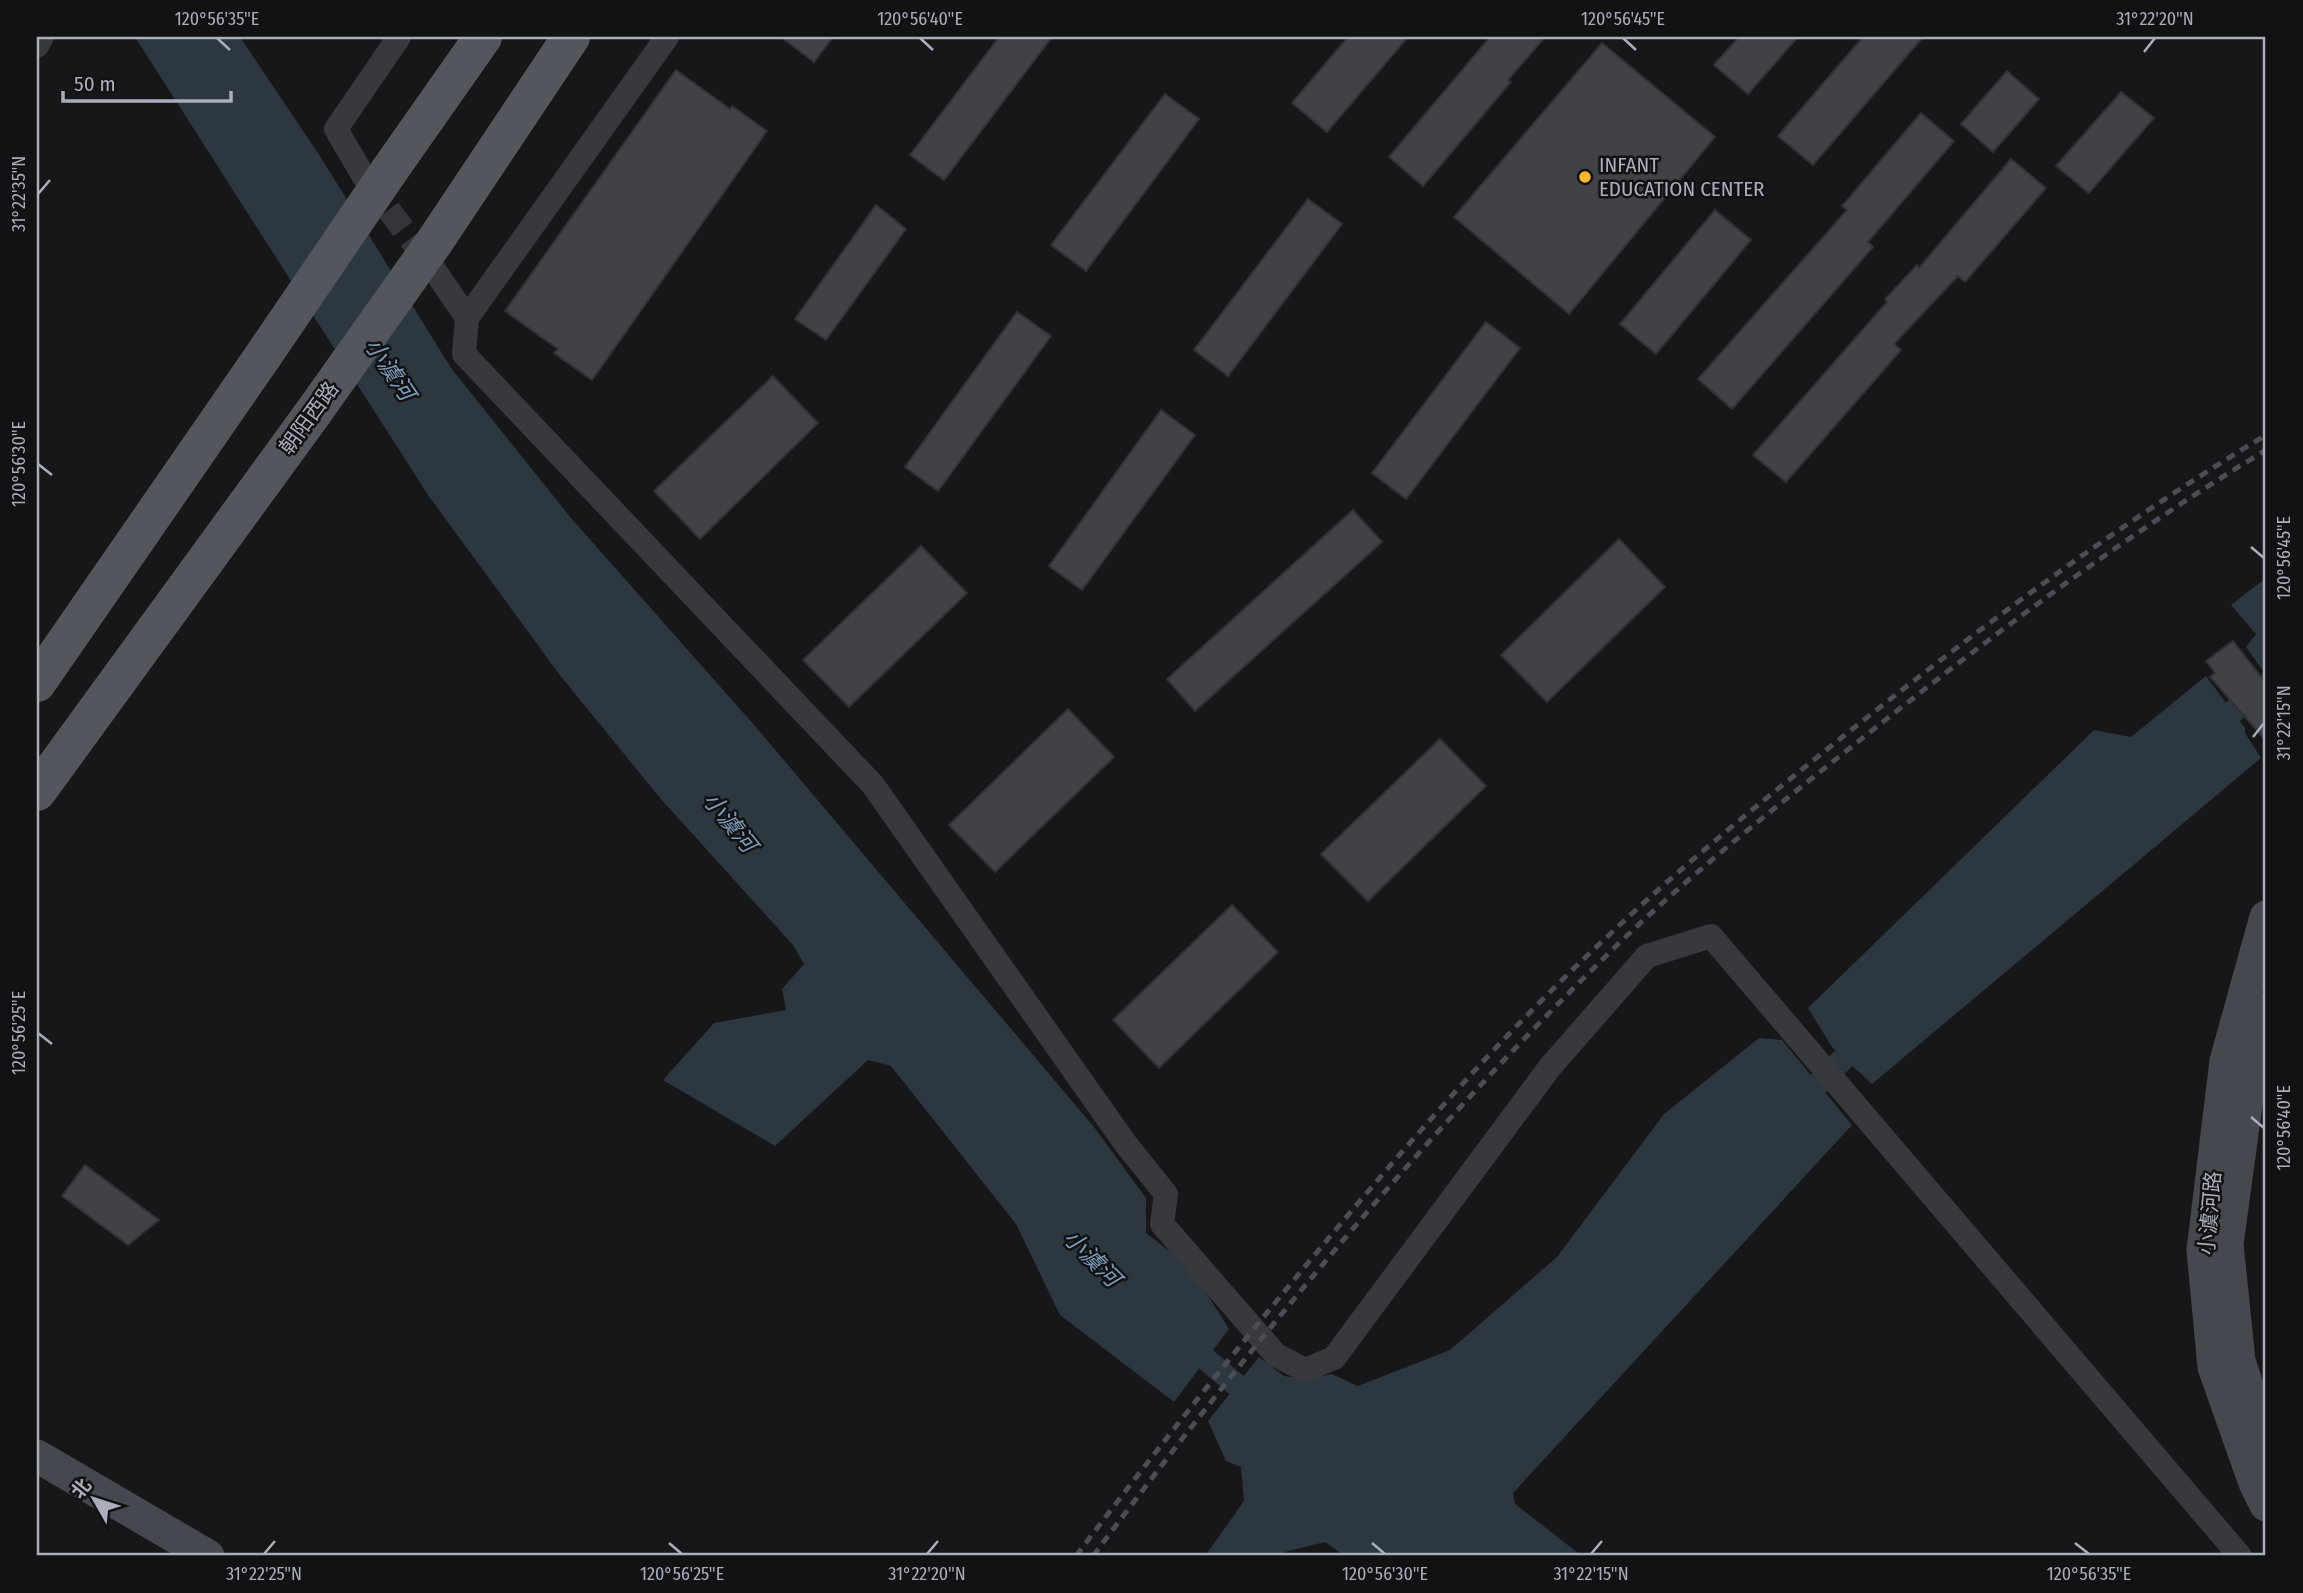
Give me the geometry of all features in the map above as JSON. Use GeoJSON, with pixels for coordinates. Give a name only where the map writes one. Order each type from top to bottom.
{"type":"FeatureCollection","features":[{"type":"Feature","properties":{"kind":"main road"},"geometry":{"type":"LineString","coordinates":[[37,683],[263,356],[377,174],[483,37]]}},
{"type":"Feature","properties":{"kind":"main road","name":"朝阳西路"},"geometry":{"type":"LineString","coordinates":[[37,792],[313,413],[434,254],[571,37]]}},
{"type":"Feature","properties":{"kind":"main road","name":"小澞河路"},"geometry":{"type":"LineString","coordinates":[[2266,917],[2226,1061],[2203,1251],[2255,1483],[2266,1505]]}},
{"type":"Feature","properties":{"kind":"main road","name":"小澞河路"},"geometry":{"type":"LineString","coordinates":[[2266,1009],[2250,1068],[2227,1244],[2227,1364],[2266,1443]]}},
{"type":"Feature","properties":{"kind":"main road"},"geometry":{"type":"LineString","coordinates":[[37,1455],[208,1556]]}},
{"type":"Feature","properties":{"kind":"street"},"geometry":{"type":"LineString","coordinates":[[37,46],[42,37]]}},
{"type":"Feature","properties":{"kind":"street"},"geometry":{"type":"LineString","coordinates":[[377,174],[337,129],[399,37]]}},
{"type":"Feature","properties":{"kind":"street"},"geometry":{"type":"LineString","coordinates":[[667,37],[467,318],[464,354],[873,785],[1125,1143],[1166,1194],[1162,1224],[1276,1355],[1305,1370],[1334,1358],[1550,1067],[1647,956],[1711,936],[2240,1556]]}},
{"type":"Feature","properties":{"kind":"street"},"geometry":{"type":"LineString","coordinates":[[434,254],[467,318]]}},
{"type":"Feature","properties":{"kind":"water"},"geometry":{"type":"Polygon","coordinates":[[[135,37],[240,37],[320,156],[451,368],[571,518],[755,726],[1094,1127],[1146,1198],[1146,1233],[1190,1267],[1229,1329],[1174,1402],[1060,1315],[1016,1224],[891,1066],[868,1060],[775,1146],[663,1080],[714,1023],[786,1010],[782,989],[804,964],[793,945],[660,798],[559,674],[428,495],[135,37]]]}},
{"type":"Feature","properties":{"kind":"water"},"geometry":{"type":"Polygon","coordinates":[[[2266,578],[2266,675],[2246,647],[2256,634],[2231,605],[2266,578]]]}},
{"type":"Feature","properties":{"kind":"water"},"geometry":{"type":"Polygon","coordinates":[[[2206,676],[2245,728],[2245,733],[2261,758],[1872,1084],[1832,1047],[1808,1008],[2094,730],[2131,737],[2206,676]]]}},
{"type":"Feature","properties":{"kind":"water"},"geometry":{"type":"Polygon","coordinates":[[[1759,1038],[1782,1040],[1852,1125],[1513,1493],[1515,1504],[1582,1556],[1345,1556],[1325,1542],[1285,1552],[1282,1556],[1205,1556],[1244,1501],[1241,1467],[1226,1461],[1208,1421],[1259,1357],[1284,1376],[1308,1379],[1332,1374],[1358,1386],[1450,1350],[1557,1257],[1664,1114],[1759,1038]]]}},
{"type":"Feature","properties":{"kind":"building"},"geometry":{"type":"Polygon","coordinates":[[[781,37],[833,37],[814,62],[781,37]]]}},
{"type":"Feature","properties":{"kind":"building"},"geometry":{"type":"Polygon","coordinates":[[[999,37],[1052,37],[944,180],[910,155],[999,37]]]}},
{"type":"Feature","properties":{"kind":"building"},"geometry":{"type":"Polygon","coordinates":[[[1348,37],[1408,37],[1327,132],[1292,103],[1348,37]]]}},
{"type":"Feature","properties":{"kind":"building"},"geometry":{"type":"Polygon","coordinates":[[[1490,37],[1545,37],[1508,80],[1511,82],[1423,186],[1389,157],[1490,37]]]}},
{"type":"Feature","properties":{"kind":"building"},"geometry":{"type":"Polygon","coordinates":[[[1739,37],[1798,37],[1748,94],[1714,65],[1739,37]]]}},
{"type":"Feature","properties":{"kind":"building"},"geometry":{"type":"Polygon","coordinates":[[[1863,37],[1923,37],[1813,165],[1778,136],[1863,37]]]}},
{"type":"Feature","properties":{"kind":"building","name":"INFANT EDUCATION CENTER"},"geometry":{"type":"Polygon","coordinates":[[[1602,43],[1715,137],[1569,314],[1454,217],[1602,43]]]}},
{"type":"Feature","properties":{"kind":"building"},"geometry":{"type":"Polygon","coordinates":[[[676,70],[730,109],[732,106],[767,131],[592,380],[554,353],[558,349],[505,311],[676,70]]]}},
{"type":"Feature","properties":{"kind":"building"},"geometry":{"type":"Polygon","coordinates":[[[2007,71],[2039,99],[1993,152],[1961,124],[2007,71]]]}},
{"type":"Feature","properties":{"kind":"building"},"geometry":{"type":"Polygon","coordinates":[[[2121,92],[2154,118],[2089,193],[2056,166],[2121,92]]]}},
{"type":"Feature","properties":{"kind":"building"},"geometry":{"type":"Polygon","coordinates":[[[1165,94],[1199,119],[1086,271],[1051,245],[1165,94]]]}},
{"type":"Feature","properties":{"kind":"building"},"geometry":{"type":"Polygon","coordinates":[[[1921,113],[1954,141],[1868,242],[1873,247],[1732,409],[1698,379],[1847,210],[1842,206],[1921,113]]]}},
{"type":"Feature","properties":{"kind":"building"},"geometry":{"type":"Polygon","coordinates":[[[2011,159],[2046,188],[1965,282],[1958,276],[1894,344],[1901,350],[1786,482],[1753,455],[1887,302],[1885,299],[1917,265],[1919,268],[2011,159]]]}},
{"type":"Feature","properties":{"kind":"building"},"geometry":{"type":"Polygon","coordinates":[[[1308,199],[1342,224],[1228,376],[1194,350],[1308,199]]]}},
{"type":"Feature","properties":{"kind":"building"},"geometry":{"type":"Polygon","coordinates":[[[876,205],[906,229],[826,340],[795,319],[876,205]]]}},
{"type":"Feature","properties":{"kind":"building"},"geometry":{"type":"Polygon","coordinates":[[[1715,210],[1751,240],[1656,354],[1620,324],[1715,210]]]}},
{"type":"Feature","properties":{"kind":"building"},"geometry":{"type":"Polygon","coordinates":[[[1017,312],[1051,336],[938,491],[905,467],[1017,312]]]}},
{"type":"Feature","properties":{"kind":"building"},"geometry":{"type":"Polygon","coordinates":[[[1486,322],[1520,348],[1406,499],[1372,473],[1486,322]]]}},
{"type":"Feature","properties":{"kind":"building"},"geometry":{"type":"Polygon","coordinates":[[[773,376],[818,423],[700,539],[654,491],[773,376]]]}},
{"type":"Feature","properties":{"kind":"building"},"geometry":{"type":"Polygon","coordinates":[[[1161,410],[1195,435],[1082,590],[1049,566],[1161,410]]]}},
{"type":"Feature","properties":{"kind":"building"},"geometry":{"type":"Polygon","coordinates":[[[1353,510],[1382,542],[1195,711],[1167,679],[1353,510]]]}},
{"type":"Feature","properties":{"kind":"building"},"geometry":{"type":"Polygon","coordinates":[[[1619,539],[1665,587],[1547,702],[1501,655],[1619,539]]]}},
{"type":"Feature","properties":{"kind":"building"},"geometry":{"type":"Polygon","coordinates":[[[921,546],[967,593],[849,707],[803,660],[921,546]]]}},
{"type":"Feature","properties":{"kind":"building"},"geometry":{"type":"Polygon","coordinates":[[[2233,641],[2266,683],[2266,741],[2210,677],[2215,673],[2206,661],[2233,641]]]}},
{"type":"Feature","properties":{"kind":"building"},"geometry":{"type":"Polygon","coordinates":[[[1068,709],[1114,757],[995,872],[949,825],[1068,709]]]}},
{"type":"Feature","properties":{"kind":"building"},"geometry":{"type":"Polygon","coordinates":[[[1440,739],[1486,786],[1368,901],[1321,854],[1440,739]]]}},
{"type":"Feature","properties":{"kind":"building"},"geometry":{"type":"Polygon","coordinates":[[[1232,905],[1278,952],[1159,1068],[1113,1020],[1232,905]]]}},
{"type":"Feature","properties":{"kind":"building"},"geometry":{"type":"Polygon","coordinates":[[[85,1165],[159,1220],[128,1245],[62,1196],[85,1165]]]}},
{"type":"Feature","properties":{"kind":"waterway"},"geometry":{"type":"LineString","coordinates":[[2209,731],[2266,685]]}},
{"type":"Feature","properties":{"kind":"waterway"},"geometry":{"type":"LineString","coordinates":[[1815,1087],[1865,1037]]}},
{"type":"Feature","properties":{"kind":"waterway","name":"小澞河"},"geometry":{"type":"LineString","coordinates":[[1183,1340],[1259,1404]]}},
{"type":"Feature","properties":{"kind":"tunnel"},"geometry":{"type":"LineString","coordinates":[[367,181],[431,266]]}},
{"type":"Feature","properties":{"kind":"railway"},"geometry":{"type":"LineString","coordinates":[[1076,1556],[1235,1352],[1399,1156],[1501,1042],[1609,935],[1730,828],[1955,649],[2107,538],[2266,435]]}},
{"type":"Feature","properties":{"kind":"railway"},"geometry":{"type":"LineString","coordinates":[[1093,1556],[1214,1398],[1406,1167],[1473,1093],[1612,950],[1700,870],[1762,819],[2005,628],[2159,518],[2266,450]]}},
{"type":"Feature","properties":{"kind":"place","name":"INFANT EDUCATION CENTER"},"geometry":{"type":"Point","coordinates":[1585,177]}}]}
